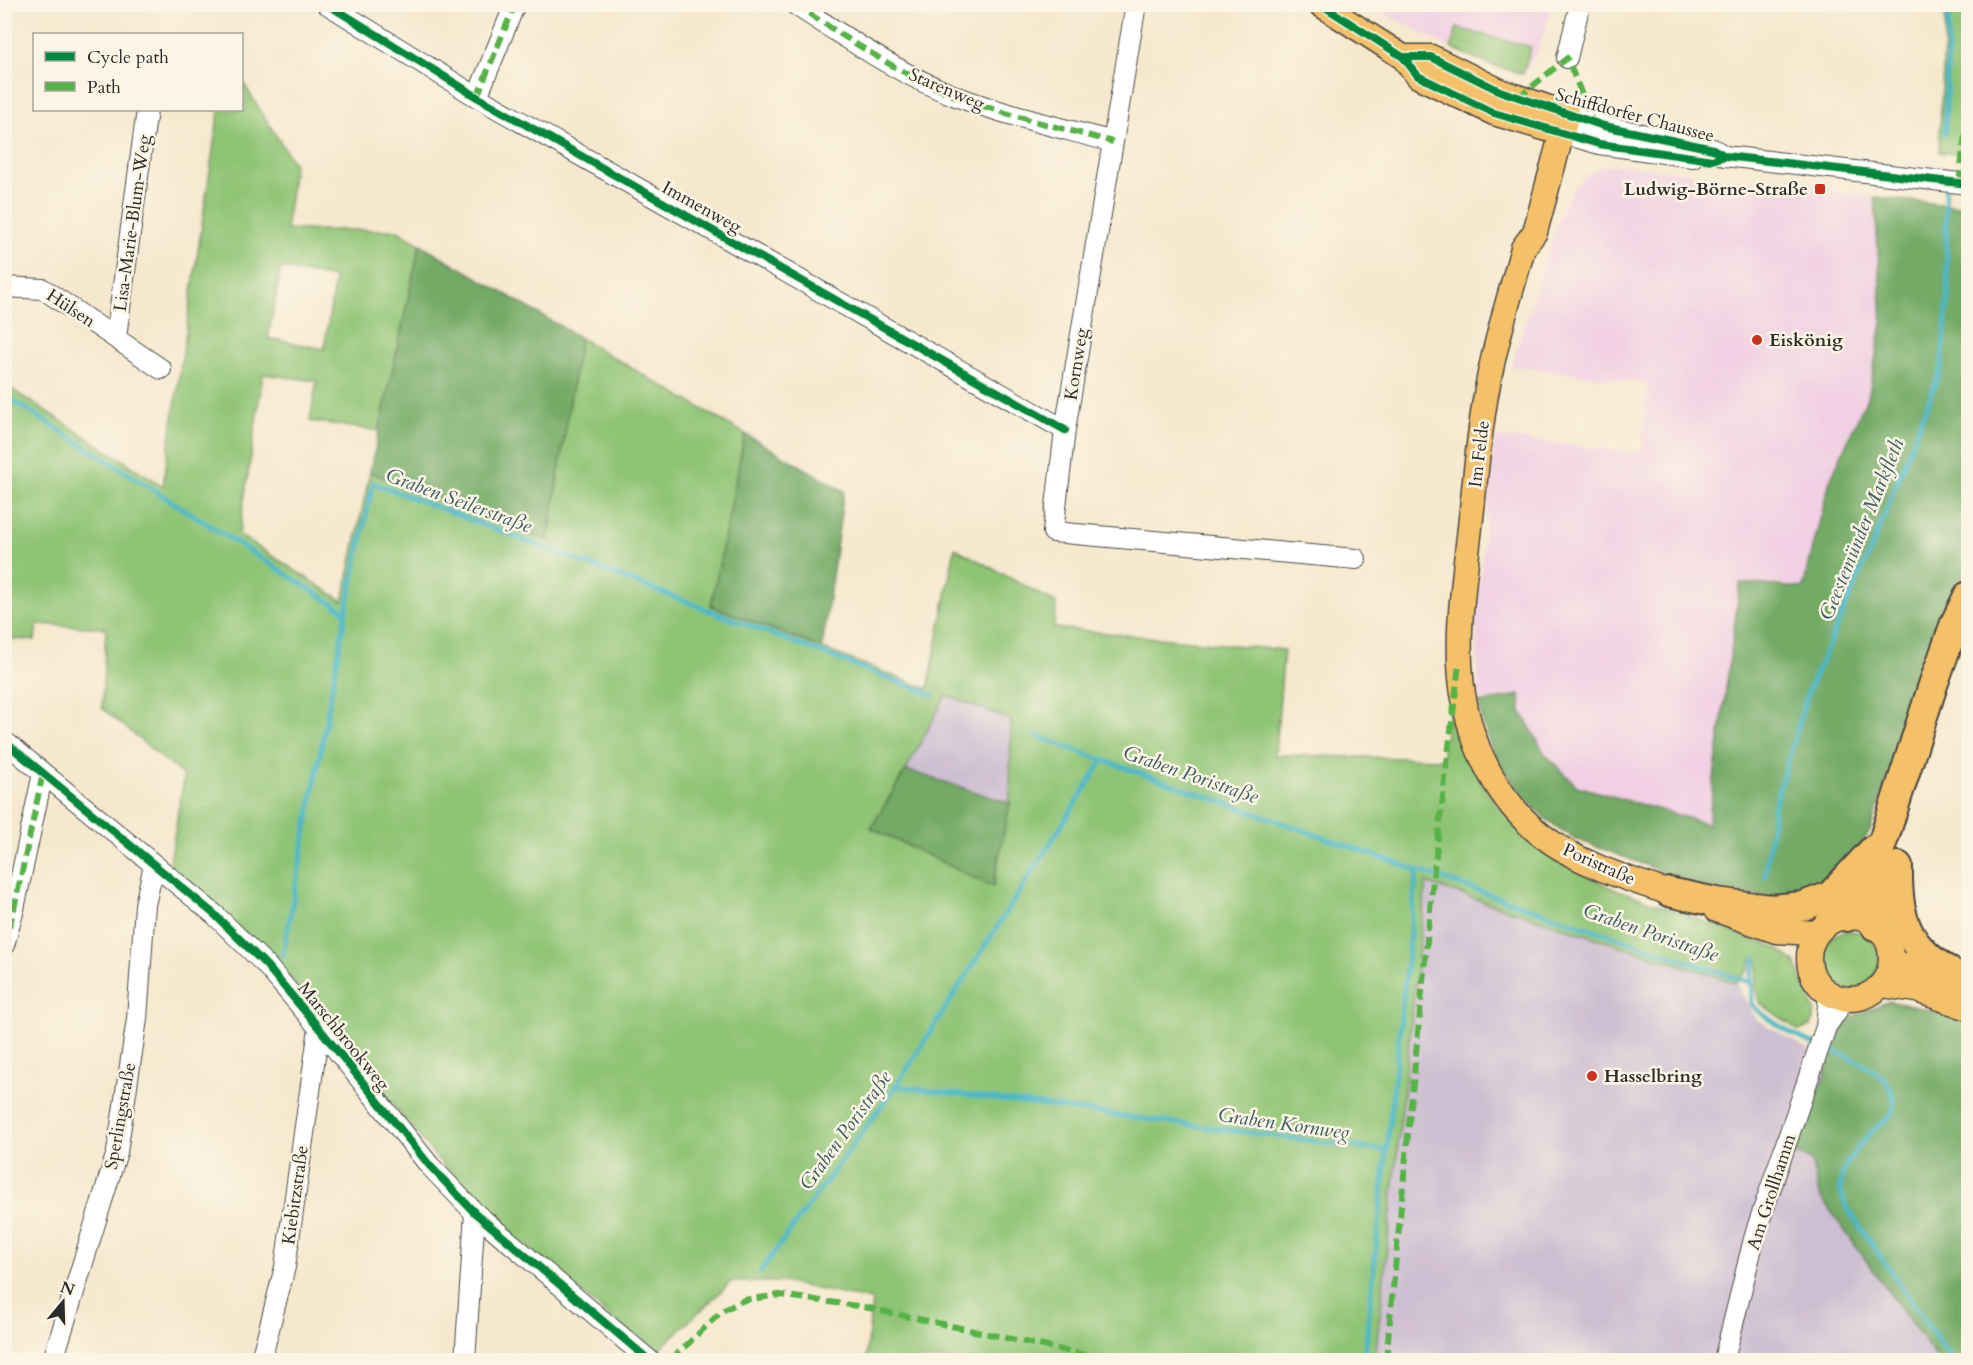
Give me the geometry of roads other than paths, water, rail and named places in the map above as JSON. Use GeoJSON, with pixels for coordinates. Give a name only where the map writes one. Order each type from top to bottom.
{"type":"FeatureCollection","features":[{"type":"Feature","properties":{"kind":"highway"},"geometry":{"type":"LineString","coordinates":[[1875,926],[1892,830],[1937,675],[1955,623],[1968,596]]}},
{"type":"Feature","properties":{"kind":"highway"},"geometry":{"type":"LineString","coordinates":[[1847,917],[1863,897],[1892,830],[1968,621]]}},
{"type":"Feature","properties":{"kind":"highway"},"geometry":{"type":"LineString","coordinates":[[1669,892],[1762,908],[1803,906],[1830,896],[1892,830]]}},
{"type":"Feature","properties":{"kind":"highway"},"geometry":{"type":"LineString","coordinates":[[1892,830],[1900,912],[1908,932],[1926,955],[1968,982]]}},
{"type":"Feature","properties":{"kind":"main road","name":"Schiffdorfer Chaussee"},"geometry":{"type":"LineString","coordinates":[[1320,4],[1403,57],[1431,57],[1558,121]]}},
{"type":"Feature","properties":{"kind":"main road","name":"Im Felde"},"geometry":{"type":"LineString","coordinates":[[1459,664],[1463,589],[1488,383],[1523,248],[1535,232],[1558,121]]}},
{"type":"Feature","properties":{"kind":"main road","name":"Poristraße"},"geometry":{"type":"LineString","coordinates":[[1459,664],[1463,697],[1485,767],[1521,816],[1540,834],[1564,851],[1612,873],[1813,944]]}},
{"type":"Feature","properties":{"kind":"main road"},"geometry":{"type":"LineString","coordinates":[[1847,917],[1862,918],[1875,926],[1885,936],[1891,961],[1888,974],[1881,985],[1865,997],[1837,997],[1820,987],[1809,967],[1813,944],[1825,925],[1835,919],[1847,917]]}},
{"type":"Feature","properties":{"kind":"main road"},"geometry":{"type":"LineString","coordinates":[[1891,961],[1968,989]]}},
{"type":"Feature","properties":{"kind":"main road"},"geometry":{"type":"LineString","coordinates":[[1881,985],[1917,990],[1968,1008]]}},
{"type":"Feature","properties":{"kind":"street"},"geometry":{"type":"LineString","coordinates":[[477,97],[514,4]]}},
{"type":"Feature","properties":{"kind":"street","name":"Starenweg"},"geometry":{"type":"LineString","coordinates":[[794,4],[887,62],[957,97],[1113,142]]}},
{"type":"Feature","properties":{"kind":"street","name":"Kornweg"},"geometry":{"type":"LineString","coordinates":[[1136,4],[1065,430],[1053,532],[1356,560]]}},
{"type":"Feature","properties":{"kind":"street"},"geometry":{"type":"LineString","coordinates":[[1567,58],[1580,4]]}},
{"type":"Feature","properties":{"kind":"street","name":"Immenweg"},"geometry":{"type":"LineString","coordinates":[[329,5],[477,97],[1065,430]]}},
{"type":"Feature","properties":{"kind":"street","name":"Lisa-Marie-Blum-Weg"},"geometry":{"type":"LineString","coordinates":[[116,337],[147,111]]}},
{"type":"Feature","properties":{"kind":"street","name":"Schiffdorfer Chaussee"},"geometry":{"type":"LineString","coordinates":[[1558,121],[1599,144],[1712,160],[1725,156],[1968,184]]}},
{"type":"Feature","properties":{"kind":"street","name":"Hülsen"},"geometry":{"type":"LineString","coordinates":[[4,287],[43,289],[160,369]]}},
{"type":"Feature","properties":{"kind":"street","name":"Marschbrookweg"},"geometry":{"type":"LineString","coordinates":[[4,741],[214,914],[267,965],[430,1166],[475,1214],[649,1360]]}},
{"type":"Feature","properties":{"kind":"street"},"geometry":{"type":"LineString","coordinates":[[4,945],[43,773]]}},
{"type":"Feature","properties":{"kind":"street","name":"Sperlingstraße"},"geometry":{"type":"LineString","coordinates":[[53,1360],[117,1152],[137,1019],[145,905],[154,865]]}},
{"type":"Feature","properties":{"kind":"street","name":"Am Grollhamm"},"geometry":{"type":"LineString","coordinates":[[1724,1360],[1756,1232],[1837,997]]}},
{"type":"Feature","properties":{"kind":"street","name":"Kiebitzstraße"},"geometry":{"type":"LineString","coordinates":[[261,1360],[285,1267],[320,1028]]}},
{"type":"Feature","properties":{"kind":"street"},"geometry":{"type":"LineString","coordinates":[[465,1360],[475,1214]]}},
{"type":"Feature","properties":{"kind":"waterway","name":"Geestemünder Markfleth"},"geometry":{"type":"LineString","coordinates":[[1945,134],[1949,4]]}},
{"type":"Feature","properties":{"kind":"waterway","name":"Geestemünder Markfleth"},"geometry":{"type":"LineString","coordinates":[[1765,876],[1774,807],[1809,689],[1872,547],[1941,369],[1948,300],[1945,187]]}},
{"type":"Feature","properties":{"kind":"waterway","name":"Graben Seilerstraße"},"geometry":{"type":"LineString","coordinates":[[4,395],[346,612],[373,483],[933,695]]}},
{"type":"Feature","properties":{"kind":"waterway"},"geometry":{"type":"LineString","coordinates":[[283,955],[346,612]]}},
{"type":"Feature","properties":{"kind":"waterway","name":"Graben Seilerstraße"},"geometry":{"type":"LineString","coordinates":[[1037,736],[1103,760]]}},
{"type":"Feature","properties":{"kind":"waterway","name":"Graben Poristraße"},"geometry":{"type":"LineString","coordinates":[[760,1272],[896,1086],[1103,760],[1417,870],[1752,983]]}},
{"type":"Feature","properties":{"kind":"waterway","name":"Graben Kornweg"},"geometry":{"type":"LineString","coordinates":[[1364,1360],[1417,870]]}},
{"type":"Feature","properties":{"kind":"waterway","name":"Geestemünder Markfleth"},"geometry":{"type":"LineString","coordinates":[[1756,958],[1751,976],[1752,1005],[1789,1032],[1872,1069],[1891,1089],[1894,1102],[1891,1116],[1865,1139],[1849,1160],[1841,1182],[1842,1198],[1952,1360]]}},
{"type":"Feature","properties":{"kind":"waterway","name":"Graben Kornweg"},"geometry":{"type":"LineString","coordinates":[[896,1086],[1387,1151]]}},
{"type":"Feature","properties":{"kind":"place","name":"Ludwig-Börne-Straße"},"geometry":{"type":"Point","coordinates":[1820,189]}},
{"type":"Feature","properties":{"kind":"place","name":"Eiskönig"},"geometry":{"type":"Point","coordinates":[1757,340]}},
{"type":"Feature","properties":{"kind":"place","name":"Hasselbring"},"geometry":{"type":"Point","coordinates":[1592,1076]}}]}
